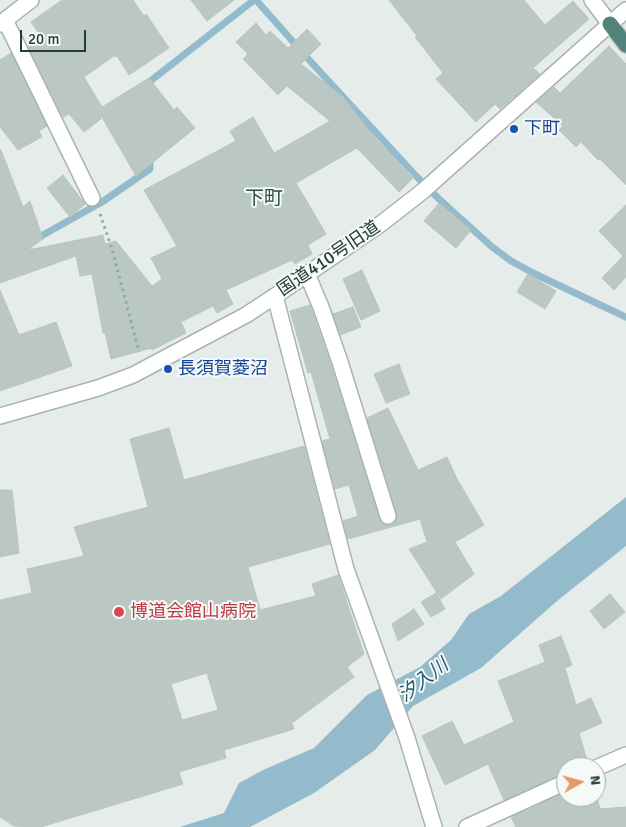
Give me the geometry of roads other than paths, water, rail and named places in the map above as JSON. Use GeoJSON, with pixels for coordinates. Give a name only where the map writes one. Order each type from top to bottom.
{"type":"FeatureCollection","features":[{"type":"Feature","properties":{"kind":"highway"},"geometry":{"type":"LineString","coordinates":[[610,24],[626,45]]}},
{"type":"Feature","properties":{"kind":"street"},"geometry":{"type":"LineString","coordinates":[[31,0],[3,22],[95,204]]}},
{"type":"Feature","properties":{"kind":"street"},"geometry":{"type":"LineString","coordinates":[[592,0],[610,24]]}},
{"type":"Feature","properties":{"kind":"street","name":"国道410号旧道"},"geometry":{"type":"LineString","coordinates":[[0,416],[98,388],[144,369],[246,315],[382,223],[427,188],[626,10]]}},
{"type":"Feature","properties":{"kind":"street"},"geometry":{"type":"LineString","coordinates":[[307,274],[321,307],[340,362],[388,516]]}},
{"type":"Feature","properties":{"kind":"street"},"geometry":{"type":"LineString","coordinates":[[275,296],[346,569],[407,738],[434,827]]}},
{"type":"Feature","properties":{"kind":"street"},"geometry":{"type":"LineString","coordinates":[[606,764],[626,755]]}},
{"type":"Feature","properties":{"kind":"street"},"geometry":{"type":"LineString","coordinates":[[467,827],[556,787]]}},
{"type":"Feature","properties":{"kind":"water","name":"汐入川"},"geometry":{"type":"Polygon","coordinates":[[[626,497],[626,546],[557,601],[481,668],[413,706],[375,750],[314,793],[250,827],[180,827],[224,813],[239,783],[263,770],[314,748],[367,695],[420,667],[451,640],[469,614],[501,596],[626,497]]]}},
{"type":"Feature","properties":{"kind":"waterway"},"geometry":{"type":"LineString","coordinates":[[144,86],[254,0]]}},
{"type":"Feature","properties":{"kind":"waterway"},"geometry":{"type":"LineString","coordinates":[[256,0],[417,177],[491,246],[511,261],[535,274],[626,317]]}},
{"type":"Feature","properties":{"kind":"waterway"},"geometry":{"type":"LineString","coordinates":[[34,240],[102,202],[150,169],[150,155]]}},
{"type":"Feature","properties":{"kind":"place","name":"下町"},"geometry":{"type":"Point","coordinates":[514,129]}},
{"type":"Feature","properties":{"kind":"place","name":"長須賀菱沼"},"geometry":{"type":"Point","coordinates":[168,369]}},
{"type":"Feature","properties":{"kind":"place","name":"博道会館山病院"},"geometry":{"type":"Point","coordinates":[119,612]}},
{"type":"Feature","properties":{"kind":"district","name":"下町"},"geometry":{"type":"Point","coordinates":[264,199]}}]}
